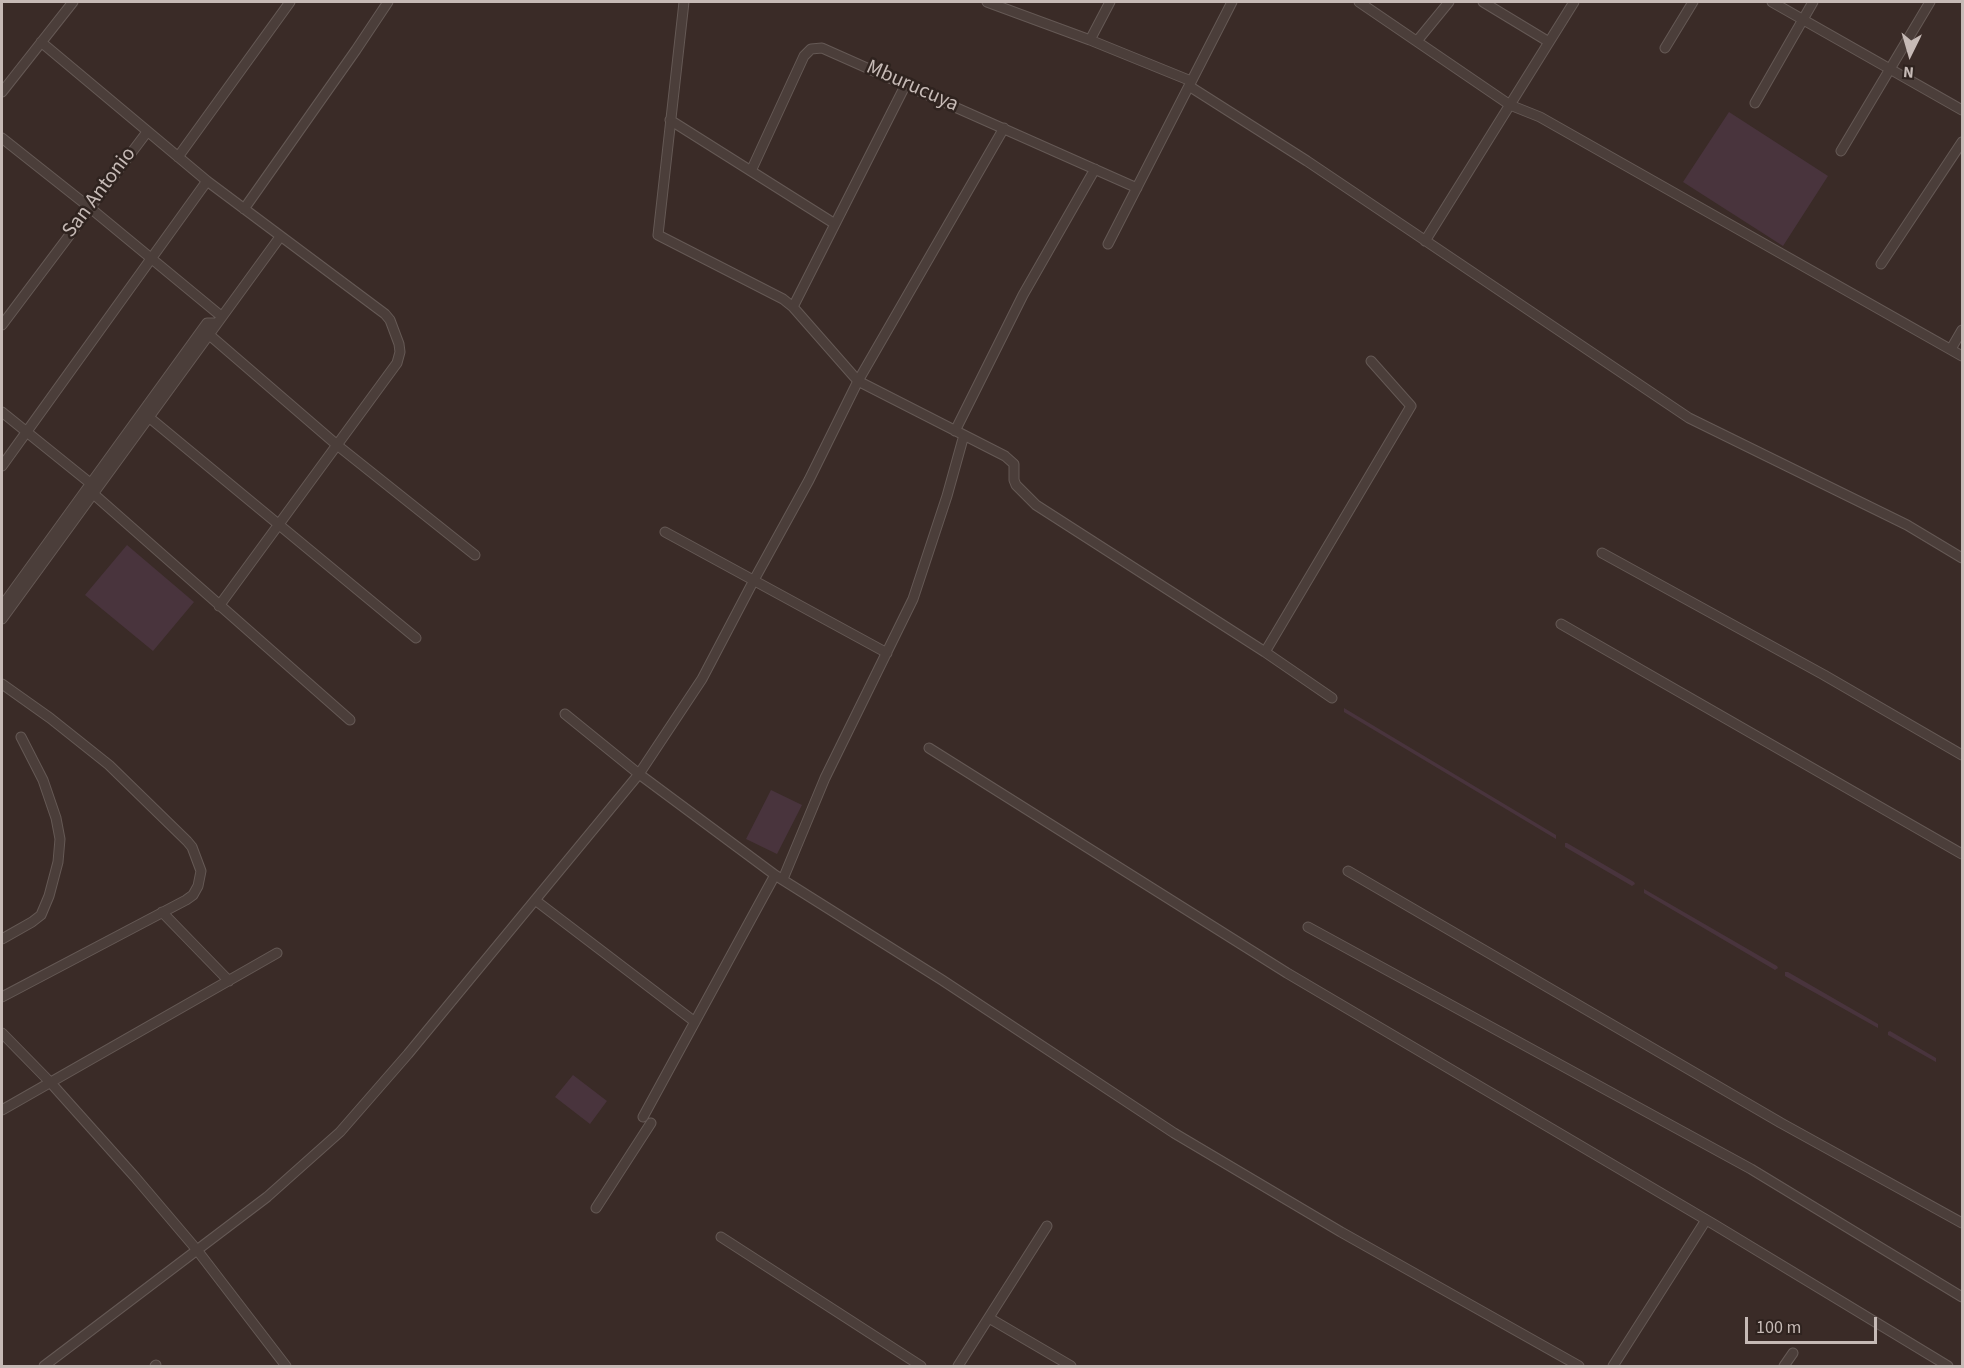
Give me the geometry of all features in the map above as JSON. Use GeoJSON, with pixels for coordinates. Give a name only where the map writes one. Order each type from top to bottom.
{"type":"FeatureCollection","features":[{"type":"Feature","properties":{"kind":"street"},"geometry":{"type":"LineString","coordinates":[[2,92],[73,2]]}},
{"type":"Feature","properties":{"kind":"street"},"geometry":{"type":"LineString","coordinates":[[178,157],[290,2]]}},
{"type":"Feature","properties":{"kind":"street"},"geometry":{"type":"LineString","coordinates":[[244,209],[388,2]]}},
{"type":"Feature","properties":{"kind":"street"},"geometry":{"type":"LineString","coordinates":[[684,2],[658,235],[783,299],[793,307],[858,381],[1005,456],[1012,462],[1016,485],[1036,505],[1265,652],[1332,698]]}},
{"type":"Feature","properties":{"kind":"street"},"geometry":{"type":"LineString","coordinates":[[987,2],[1090,40],[1190,83],[1689,418],[1906,525],[1962,558]]}},
{"type":"Feature","properties":{"kind":"street"},"geometry":{"type":"LineString","coordinates":[[1090,40],[1110,2]]}},
{"type":"Feature","properties":{"kind":"street"},"geometry":{"type":"LineString","coordinates":[[1108,244],[1232,2]]}},
{"type":"Feature","properties":{"kind":"street"},"geometry":{"type":"LineString","coordinates":[[1359,2],[1510,105],[1540,117],[1962,356]]}},
{"type":"Feature","properties":{"kind":"street"},"geometry":{"type":"LineString","coordinates":[[1417,40],[1449,2]]}},
{"type":"Feature","properties":{"kind":"street"},"geometry":{"type":"LineString","coordinates":[[1483,2],[1550,42]]}},
{"type":"Feature","properties":{"kind":"street"},"geometry":{"type":"LineString","coordinates":[[1425,241],[1574,2]]}},
{"type":"Feature","properties":{"kind":"street"},"geometry":{"type":"LineString","coordinates":[[1665,48],[1693,2]]}},
{"type":"Feature","properties":{"kind":"street"},"geometry":{"type":"LineString","coordinates":[[1772,2],[1962,110]]}},
{"type":"Feature","properties":{"kind":"street"},"geometry":{"type":"LineString","coordinates":[[1755,103],[1813,2]]}},
{"type":"Feature","properties":{"kind":"street"},"geometry":{"type":"LineString","coordinates":[[1841,151],[1930,2]]}},
{"type":"Feature","properties":{"kind":"street"},"geometry":{"type":"LineString","coordinates":[[41,42],[147,132]]}},
{"type":"Feature","properties":{"kind":"street","name":"Mburucuya"},"geometry":{"type":"LineString","coordinates":[[751,171],[804,56],[811,49],[830,50],[1137,188]]}},
{"type":"Feature","properties":{"kind":"street"},"geometry":{"type":"LineString","coordinates":[[793,307],[906,84]]}},
{"type":"Feature","properties":{"kind":"street"},"geometry":{"type":"LineString","coordinates":[[670,120],[835,224]]}},
{"type":"Feature","properties":{"kind":"street"},"geometry":{"type":"LineString","coordinates":[[44,1366],[276,1189],[340,1132],[408,1054],[639,774],[702,679],[809,480],[858,381],[1004,129]]}},
{"type":"Feature","properties":{"kind":"street","name":"San Antonio"},"geometry":{"type":"LineString","coordinates":[[2,324],[147,132],[207,181],[390,320],[399,344],[400,352],[397,363],[219,606]]}},
{"type":"Feature","properties":{"kind":"street"},"geometry":{"type":"LineString","coordinates":[[2,138],[89,207],[219,320]]}},
{"type":"Feature","properties":{"kind":"street"},"geometry":{"type":"LineString","coordinates":[[1881,264],[1962,142]]}},
{"type":"Feature","properties":{"kind":"street"},"geometry":{"type":"LineString","coordinates":[[596,1209],[647,1120],[695,1022],[779,877],[913,599],[947,496],[959,433],[1023,295],[1095,170]]}},
{"type":"Feature","properties":{"kind":"street"},"geometry":{"type":"LineString","coordinates":[[2,466],[207,181]]}},
{"type":"Feature","properties":{"kind":"street"},"geometry":{"type":"LineString","coordinates":[[2,606],[206,332],[219,320],[280,237]]}},
{"type":"Feature","properties":{"kind":"street"},"geometry":{"type":"LineString","coordinates":[[1951,349],[1962,330]]}},
{"type":"Feature","properties":{"kind":"street"},"geometry":{"type":"LineString","coordinates":[[206,332],[337,445],[475,555]]}},
{"type":"Feature","properties":{"kind":"street"},"geometry":{"type":"LineString","coordinates":[[1265,652],[1411,406],[1371,361]]}},
{"type":"Feature","properties":{"kind":"street"},"geometry":{"type":"LineString","coordinates":[[2,412],[92,488],[219,606],[350,720]]}},
{"type":"Feature","properties":{"kind":"street"},"geometry":{"type":"LineString","coordinates":[[145,415],[416,639]]}},
{"type":"Feature","properties":{"kind":"street"},"geometry":{"type":"LineString","coordinates":[[2,619],[92,488]]}},
{"type":"Feature","properties":{"kind":"street"},"geometry":{"type":"LineString","coordinates":[[665,532],[887,652]]}},
{"type":"Feature","properties":{"kind":"street"},"geometry":{"type":"LineString","coordinates":[[1602,553],[1814,669],[1962,755]]}},
{"type":"Feature","properties":{"kind":"street"},"geometry":{"type":"LineString","coordinates":[[1561,624],[1962,854]]}},
{"type":"Feature","properties":{"kind":"street"},"geometry":{"type":"LineString","coordinates":[[2,684],[50,718],[109,765],[192,847],[201,871],[198,886],[186,900],[2,997]]}},
{"type":"Feature","properties":{"kind":"street"},"geometry":{"type":"LineString","coordinates":[[565,714],[639,774],[779,877],[1223,1163],[1579,1366]]}},
{"type":"Feature","properties":{"kind":"street"},"geometry":{"type":"LineString","coordinates":[[2,939],[41,915],[49,896],[58,862],[60,839],[56,818],[43,780],[21,737]]}},
{"type":"Feature","properties":{"kind":"street"},"geometry":{"type":"LineString","coordinates":[[929,748],[1287,973],[1948,1366]]}},
{"type":"Feature","properties":{"kind":"street"},"geometry":{"type":"LineString","coordinates":[[1348,871],[1781,1123],[1962,1223]]}},
{"type":"Feature","properties":{"kind":"street"},"geometry":{"type":"LineString","coordinates":[[535,900],[695,1022]]}},
{"type":"Feature","properties":{"kind":"street"},"geometry":{"type":"LineString","coordinates":[[162,912],[229,981]]}},
{"type":"Feature","properties":{"kind":"street"},"geometry":{"type":"LineString","coordinates":[[1308,927],[1751,1169],[1962,1297]]}},
{"type":"Feature","properties":{"kind":"street"},"geometry":{"type":"LineString","coordinates":[[2,1110],[277,953]]}},
{"type":"Feature","properties":{"kind":"street"},"geometry":{"type":"LineString","coordinates":[[2,1033],[50,1082],[135,1177],[197,1250],[286,1366]]}},
{"type":"Feature","properties":{"kind":"street"},"geometry":{"type":"LineString","coordinates":[[1613,1366],[1706,1221]]}},
{"type":"Feature","properties":{"kind":"street"},"geometry":{"type":"LineString","coordinates":[[958,1366],[1047,1226]]}},
{"type":"Feature","properties":{"kind":"street"},"geometry":{"type":"LineString","coordinates":[[721,1237],[921,1366]]}},
{"type":"Feature","properties":{"kind":"street"},"geometry":{"type":"LineString","coordinates":[[989,1318],[1071,1366]]}},
{"type":"Feature","properties":{"kind":"street"},"geometry":{"type":"LineString","coordinates":[[1784,1366],[1792,1353]]}},
{"type":"Feature","properties":{"kind":"shaded area"},"geometry":{"type":"Polygon","coordinates":[[[1729,112],[1828,176],[1783,246],[1683,182],[1729,112]]]}},
{"type":"Feature","properties":{"kind":"shaded area"},"geometry":{"type":"Polygon","coordinates":[[[127,545],[194,602],[153,651],[85,595],[127,545]]]}},
{"type":"Feature","properties":{"kind":"shaded area"},"geometry":{"type":"Polygon","coordinates":[[[1344,708],[1556,835],[1556,839],[1344,712],[1344,708]]]}},
{"type":"Feature","properties":{"kind":"shaded area"},"geometry":{"type":"Polygon","coordinates":[[[771,790],[802,805],[777,854],[746,839],[771,790]]]}},
{"type":"Feature","properties":{"kind":"shaded area"},"geometry":{"type":"Polygon","coordinates":[[[1565,843],[1635,884],[1632,886],[1565,847],[1565,843]]]}},
{"type":"Feature","properties":{"kind":"shaded area"},"geometry":{"type":"Polygon","coordinates":[[[1644,889],[1778,968],[1775,970],[1644,893],[1644,889]]]}},
{"type":"Feature","properties":{"kind":"shaded area"},"geometry":{"type":"Polygon","coordinates":[[[1785,972],[1878,1024],[1878,1028],[1785,976],[1785,972]]]}},
{"type":"Feature","properties":{"kind":"shaded area"},"geometry":{"type":"Polygon","coordinates":[[[1890,1031],[1936,1058],[1936,1062],[1888,1035],[1890,1031]]]}},
{"type":"Feature","properties":{"kind":"shaded area"},"geometry":{"type":"Polygon","coordinates":[[[573,1075],[607,1101],[590,1124],[555,1097],[573,1075]]]}}]}
